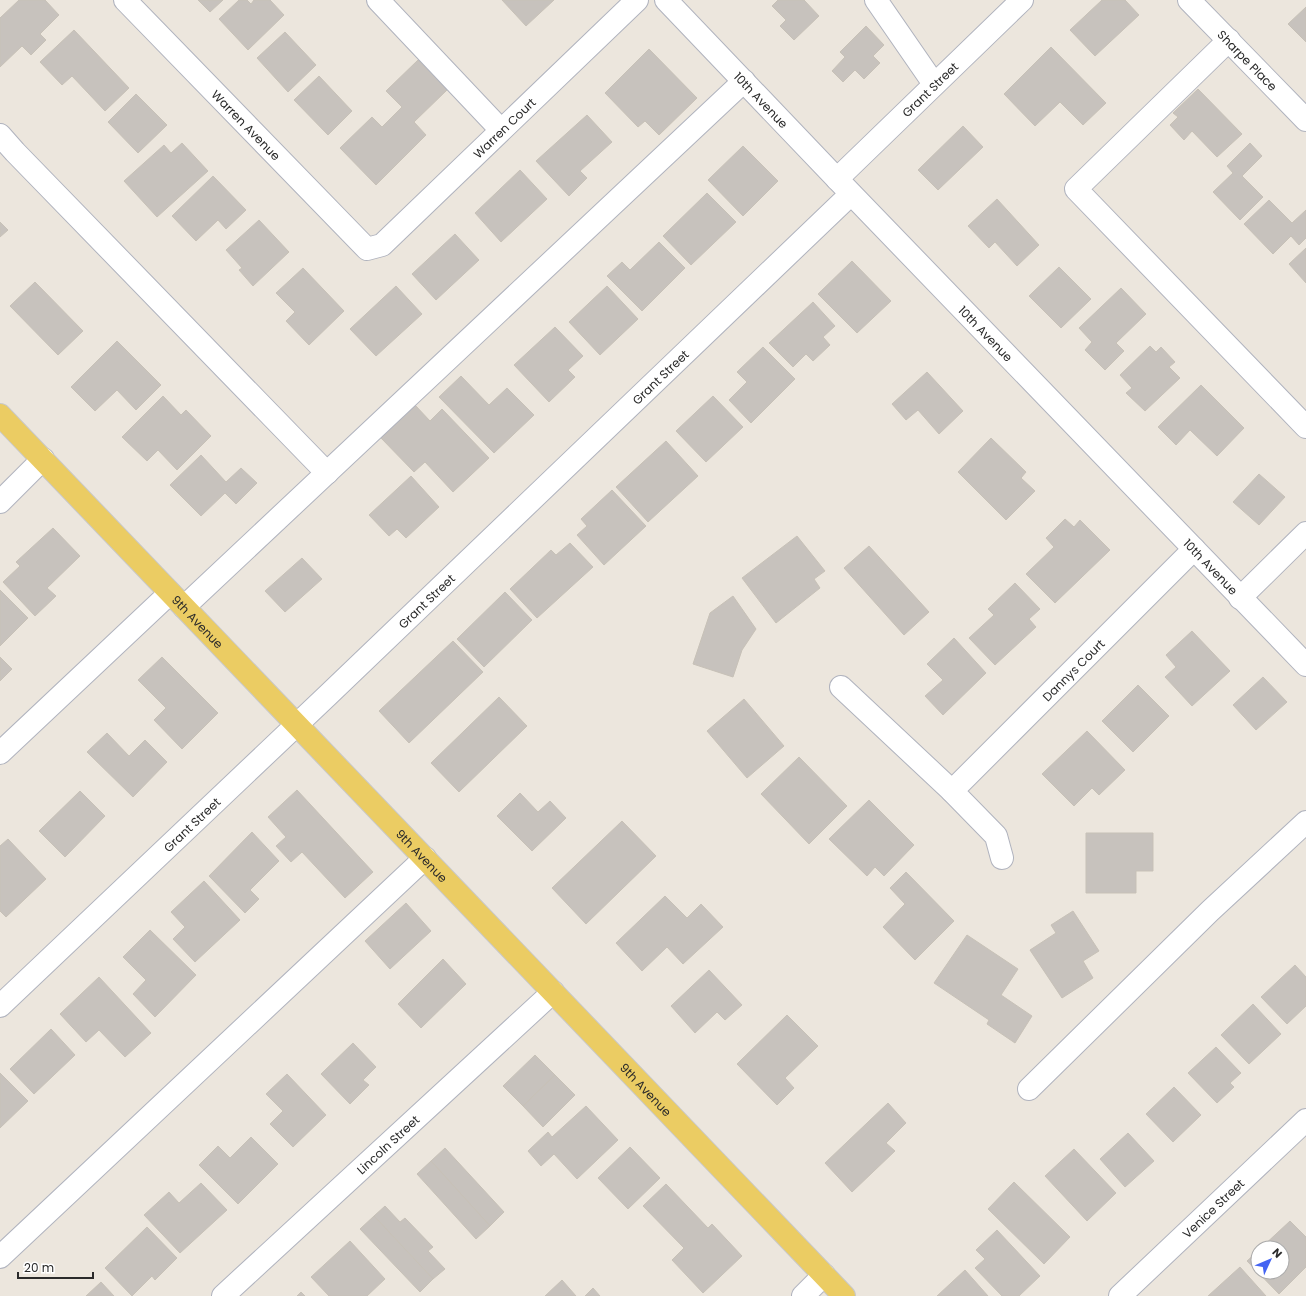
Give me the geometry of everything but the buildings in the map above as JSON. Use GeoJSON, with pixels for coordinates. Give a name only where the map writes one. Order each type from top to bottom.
{"type":"FeatureCollection","features":[{"type":"Feature","properties":{"kind":"main road","name":"9th Avenue"},"geometry":{"type":"LineString","coordinates":[[0,415],[844,1296]]}},
{"type":"Feature","properties":{"kind":"street","name":"Warren Avenue"},"geometry":{"type":"LineString","coordinates":[[125,0],[367,249]]}},
{"type":"Feature","properties":{"kind":"street"},"geometry":{"type":"LineString","coordinates":[[378,0],[501,130]]}},
{"type":"Feature","properties":{"kind":"street","name":"Warren Court"},"geometry":{"type":"LineString","coordinates":[[367,249],[382,245],[637,0]]}},
{"type":"Feature","properties":{"kind":"street","name":"10th Avenue"},"geometry":{"type":"LineString","coordinates":[[666,0],[1306,666]]}},
{"type":"Feature","properties":{"kind":"street"},"geometry":{"type":"LineString","coordinates":[[876,0],[934,84]]}},
{"type":"Feature","properties":{"kind":"street","name":"Grant Street"},"geometry":{"type":"LineString","coordinates":[[0,1006],[297,725],[844,186],[934,84],[1022,0]]}},
{"type":"Feature","properties":{"kind":"street","name":"Sharpe Place"},"geometry":{"type":"LineString","coordinates":[[1189,0],[1306,120]]}},
{"type":"Feature","properties":{"kind":"street"},"geometry":{"type":"LineString","coordinates":[[1229,40],[1076,189],[1306,427]]}},
{"type":"Feature","properties":{"kind":"street"},"geometry":{"type":"LineString","coordinates":[[0,753],[327,473],[744,81]]}},
{"type":"Feature","properties":{"kind":"street"},"geometry":{"type":"LineString","coordinates":[[0,135],[20,158],[327,473]]}},
{"type":"Feature","properties":{"kind":"street"},"geometry":{"type":"LineString","coordinates":[[0,502],[43,460]]}},
{"type":"Feature","properties":{"kind":"street"},"geometry":{"type":"LineString","coordinates":[[1240,598],[1306,533]]}},
{"type":"Feature","properties":{"kind":"street","name":"Dannys Court"},"geometry":{"type":"LineString","coordinates":[[952,791],[1194,549]]}},
{"type":"Feature","properties":{"kind":"street"},"geometry":{"type":"LineString","coordinates":[[842,687],[952,791],[996,836],[1002,858]]}},
{"type":"Feature","properties":{"kind":"street"},"geometry":{"type":"LineString","coordinates":[[1029,1089],[1210,911],[1306,822]]}},
{"type":"Feature","properties":{"kind":"street"},"geometry":{"type":"LineString","coordinates":[[0,1257],[425,858]]}},
{"type":"Feature","properties":{"kind":"street","name":"Lincoln Street"},"geometry":{"type":"LineString","coordinates":[[223,1296],[553,992]]}},
{"type":"Feature","properties":{"kind":"street","name":"Venice Street"},"geometry":{"type":"LineString","coordinates":[[1120,1296],[1306,1120]]}},
{"type":"Feature","properties":{"kind":"street"},"geometry":{"type":"LineString","coordinates":[[803,1296],[824,1275]]}}]}
